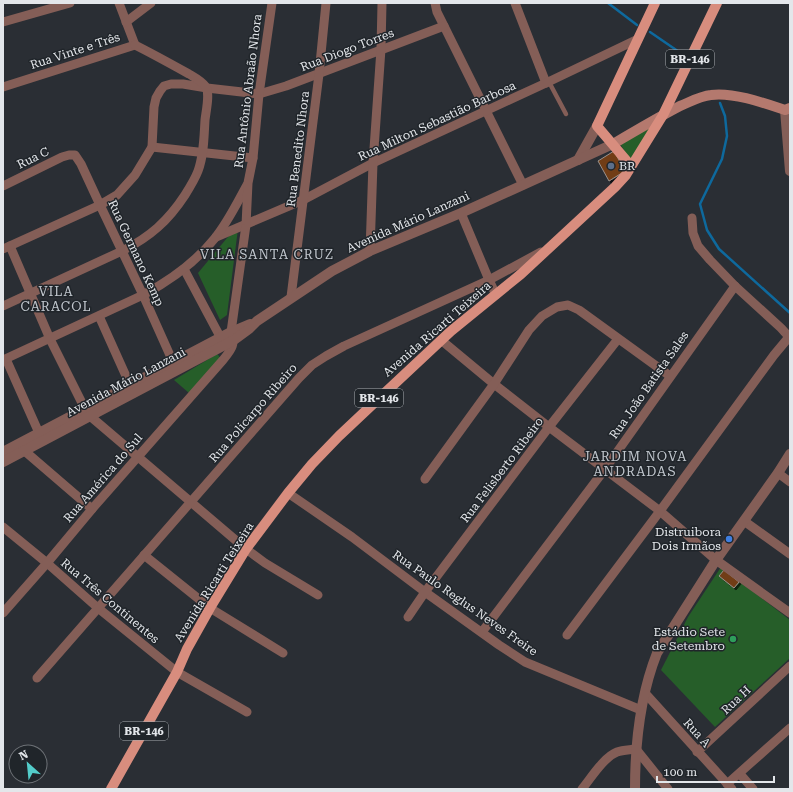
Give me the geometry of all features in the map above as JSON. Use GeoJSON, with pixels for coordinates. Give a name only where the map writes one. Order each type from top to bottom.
{"type":"FeatureCollection","features":[{"type":"Feature","properties":{"kind":"main road"},"geometry":{"type":"LineString","coordinates":[[631,166],[597,126],[655,3]]}},
{"type":"Feature","properties":{"kind":"main road","name":"BR-146"},"geometry":{"type":"LineString","coordinates":[[631,166],[663,114],[717,3]]}},
{"type":"Feature","properties":{"kind":"main road"},"geometry":{"type":"LineString","coordinates":[[613,144],[663,114],[698,97],[711,94],[728,95],[788,109]]}},
{"type":"Feature","properties":{"kind":"main road","name":"Avenida Ricarti Teixeira"},"geometry":{"type":"LineString","coordinates":[[111,789],[177,672],[210,608],[246,550],[288,493],[312,464],[339,436],[441,340],[550,248],[615,187],[626,175],[631,166]]}},
{"type":"Feature","properties":{"kind":"street"},"geometry":{"type":"LineString","coordinates":[[3,22],[70,3]]}},
{"type":"Feature","properties":{"kind":"street","name":"Rua Vinte e Três"},"geometry":{"type":"LineString","coordinates":[[3,87],[135,45],[119,3]]}},
{"type":"Feature","properties":{"kind":"street"},"geometry":{"type":"LineString","coordinates":[[126,22],[151,3]]}},
{"type":"Feature","properties":{"kind":"street","name":"Rua Antônio Abraão Nhora"},"geometry":{"type":"LineString","coordinates":[[248,183],[253,158],[259,94],[272,3]]}},
{"type":"Feature","properties":{"kind":"street","name":"Rua Benedito Nhora"},"geometry":{"type":"LineString","coordinates":[[291,297],[319,74],[326,3]]}},
{"type":"Feature","properties":{"kind":"street"},"geometry":{"type":"LineString","coordinates":[[370,251],[373,163],[381,49],[382,3]]}},
{"type":"Feature","properties":{"kind":"street"},"geometry":{"type":"LineString","coordinates":[[435,3],[437,12],[523,185]]}},
{"type":"Feature","properties":{"kind":"street"},"geometry":{"type":"LineString","coordinates":[[516,3],[547,83]]}},
{"type":"Feature","properties":{"kind":"street","name":"Rua Diogo Torres"},"geometry":{"type":"LineString","coordinates":[[259,94],[319,74],[444,26]]}},
{"type":"Feature","properties":{"kind":"street","name":"Rua Milton Sebastião Barbosa"},"geometry":{"type":"LineString","coordinates":[[216,237],[303,200],[373,163],[547,83],[638,39]]}},
{"type":"Feature","properties":{"kind":"street"},"geometry":{"type":"LineString","coordinates":[[3,306],[122,252],[134,245],[158,228],[175,210],[196,176],[202,153],[208,99],[207,88],[197,79],[135,45]]}},
{"type":"Feature","properties":{"kind":"street"},"geometry":{"type":"LineString","coordinates":[[259,94],[182,84],[171,84],[164,86],[156,98],[154,107],[152,147],[136,175],[117,195],[100,205],[6,248],[31,294],[50,339],[88,412],[137,457],[246,550],[318,595]]}},
{"type":"Feature","properties":{"kind":"street"},"geometry":{"type":"LineString","coordinates":[[788,109],[790,171]]}},
{"type":"Feature","properties":{"kind":"street"},"geometry":{"type":"LineString","coordinates":[[578,160],[597,126]]}},
{"type":"Feature","properties":{"kind":"street","name":"Avenida Mário Lanzani"},"geometry":{"type":"LineString","coordinates":[[3,452],[21,447],[232,336],[332,271],[370,251],[461,213],[613,144]]}},
{"type":"Feature","properties":{"kind":"street"},"geometry":{"type":"LineString","coordinates":[[152,147],[253,158]]}},
{"type":"Feature","properties":{"kind":"street","name":"Rua Germano Kemp"},"geometry":{"type":"LineString","coordinates":[[75,155],[81,164],[174,362]]}},
{"type":"Feature","properties":{"kind":"street","name":"Rua C"},"geometry":{"type":"LineString","coordinates":[[3,186],[62,157],[75,155]]}},
{"type":"Feature","properties":{"kind":"street"},"geometry":{"type":"LineString","coordinates":[[232,336],[246,225],[248,183]]}},
{"type":"Feature","properties":{"kind":"street"},"geometry":{"type":"LineString","coordinates":[[39,433],[4,360],[143,295],[163,284],[184,269],[216,237],[248,183]]}},
{"type":"Feature","properties":{"kind":"street"},"geometry":{"type":"LineString","coordinates":[[461,213],[496,295]]}},
{"type":"Feature","properties":{"kind":"street"},"geometry":{"type":"LineString","coordinates":[[567,635],[774,355],[789,338],[781,328],[735,286],[698,246],[693,233],[692,218]]}},
{"type":"Feature","properties":{"kind":"street","name":"Rua Policarpo Ribeiro"},"geometry":{"type":"LineString","coordinates":[[37,678],[190,502],[312,365],[344,346],[489,280],[550,248]]}},
{"type":"Feature","properties":{"kind":"street"},"geometry":{"type":"LineString","coordinates":[[184,269],[222,341],[223,360]]}},
{"type":"Feature","properties":{"kind":"street","name":"Rua João Batista Sales"},"geometry":{"type":"LineString","coordinates":[[482,632],[605,469],[735,286]]}},
{"type":"Feature","properties":{"kind":"street"},"geometry":{"type":"LineString","coordinates":[[425,479],[494,384],[529,330],[542,316],[556,307],[568,305],[578,310],[670,376]]}},
{"type":"Feature","properties":{"kind":"street"},"geometry":{"type":"LineString","coordinates":[[99,316],[130,385]]}},
{"type":"Feature","properties":{"kind":"street","name":"Rua América do Sul"},"geometry":{"type":"LineString","coordinates":[[3,613],[137,457],[223,360],[232,346],[232,336]]}},
{"type":"Feature","properties":{"kind":"street","name":"Rua Felisberto Ribeiro"},"geometry":{"type":"LineString","coordinates":[[408,617],[425,592],[618,339]]}},
{"type":"Feature","properties":{"kind":"street"},"geometry":{"type":"LineString","coordinates":[[441,340],[549,428],[660,511],[716,560],[790,613]]}},
{"type":"Feature","properties":{"kind":"street","name":"Avenida Mário Lanzani"},"geometry":{"type":"LineString","coordinates":[[3,462],[39,433],[88,412],[130,385],[174,362],[222,341]]}},
{"type":"Feature","properties":{"kind":"street"},"geometry":{"type":"LineString","coordinates":[[21,447],[92,509]]}},
{"type":"Feature","properties":{"kind":"street"},"geometry":{"type":"LineString","coordinates":[[635,789],[636,749],[641,710],[651,668],[657,653],[716,560],[790,454]]}},
{"type":"Feature","properties":{"kind":"street"},"geometry":{"type":"LineString","coordinates":[[778,473],[790,482]]}},
{"type":"Feature","properties":{"kind":"street","name":"Rua Paulo Reglus Neves Freire"},"geometry":{"type":"LineString","coordinates":[[288,493],[352,536],[425,592],[525,662],[641,710]]}},
{"type":"Feature","properties":{"kind":"street"},"geometry":{"type":"LineString","coordinates":[[744,521],[790,554]]}},
{"type":"Feature","properties":{"kind":"street","name":"Rua Três Continentes"},"geometry":{"type":"LineString","coordinates":[[3,527],[98,608],[177,672],[247,712]]}},
{"type":"Feature","properties":{"kind":"street"},"geometry":{"type":"LineString","coordinates":[[144,555],[210,608],[283,653]]}},
{"type":"Feature","properties":{"kind":"street","name":"Rua H"},"geometry":{"type":"LineString","coordinates":[[697,752],[790,666]]}},
{"type":"Feature","properties":{"kind":"street","name":"Rua A"},"geometry":{"type":"LineString","coordinates":[[645,693],[730,787]]}},
{"type":"Feature","properties":{"kind":"street"},"geometry":{"type":"LineString","coordinates":[[730,787],[740,774],[788,734]]}},
{"type":"Feature","properties":{"kind":"street"},"geometry":{"type":"LineString","coordinates":[[582,789],[603,762],[610,756],[622,751],[636,749]]}},
{"type":"Feature","properties":{"kind":"street"},"geometry":{"type":"LineString","coordinates":[[636,749],[668,789]]}},
{"type":"Feature","properties":{"kind":"street"},"geometry":{"type":"LineString","coordinates":[[740,774],[753,789]]}},
{"type":"Feature","properties":{"kind":"street"},"geometry":{"type":"LineString","coordinates":[[736,789],[747,781]]}},
{"type":"Feature","properties":{"kind":"lane"},"geometry":{"type":"LineString","coordinates":[[547,83],[566,114]]}},
{"type":"Feature","properties":{"kind":"green space"},"geometry":{"type":"Polygon","coordinates":[[[651,126],[631,161],[620,144],[651,126]]]}},
{"type":"Feature","properties":{"kind":"green space"},"geometry":{"type":"Polygon","coordinates":[[[238,229],[227,315],[220,320],[198,273],[227,238],[238,229]]]}},
{"type":"Feature","properties":{"kind":"green space"},"geometry":{"type":"Polygon","coordinates":[[[217,354],[220,358],[189,393],[174,380],[217,354]]]}},
{"type":"Feature","properties":{"kind":"green space","name":"Estádio Sete de Setembro"},"geometry":{"type":"Polygon","coordinates":[[[721,567],[790,620],[790,658],[715,727],[661,670],[688,617],[721,567]]]}},
{"type":"Feature","properties":{"kind":"building","name":"BR"},"geometry":{"type":"Polygon","coordinates":[[[614,151],[625,171],[609,181],[598,161],[614,151]]]}},
{"type":"Feature","properties":{"kind":"building"},"geometry":{"type":"Polygon","coordinates":[[[724,570],[739,582],[734,588],[719,576],[724,570]]]}},
{"type":"Feature","properties":{"kind":"waterway"},"geometry":{"type":"LineString","coordinates":[[608,3],[637,25]]}},
{"type":"Feature","properties":{"kind":"waterway"},"geometry":{"type":"LineString","coordinates":[[650,32],[685,56]]}},
{"type":"Feature","properties":{"kind":"waterway"},"geometry":{"type":"LineString","coordinates":[[720,103],[725,116],[727,136],[722,159],[700,204],[707,230],[719,249],[790,313]]}},
{"type":"Feature","properties":{"kind":"place","name":"BR"},"geometry":{"type":"Point","coordinates":[611,166]}},
{"type":"Feature","properties":{"kind":"place","name":"Distruibora Dois Irmãos"},"geometry":{"type":"Point","coordinates":[729,539]}},
{"type":"Feature","properties":{"kind":"place","name":"Estádio Sete de Setembro"},"geometry":{"type":"Point","coordinates":[733,639]}},
{"type":"Feature","properties":{"kind":"district","name":"VILA SANTA CRUZ"},"geometry":{"type":"Point","coordinates":[267,254]}},
{"type":"Feature","properties":{"kind":"district","name":"VILA CARACOL"},"geometry":{"type":"Point","coordinates":[56,298]}},
{"type":"Feature","properties":{"kind":"district","name":"JARDIM NOVA ANDRADAS"},"geometry":{"type":"Point","coordinates":[635,464]}}]}
